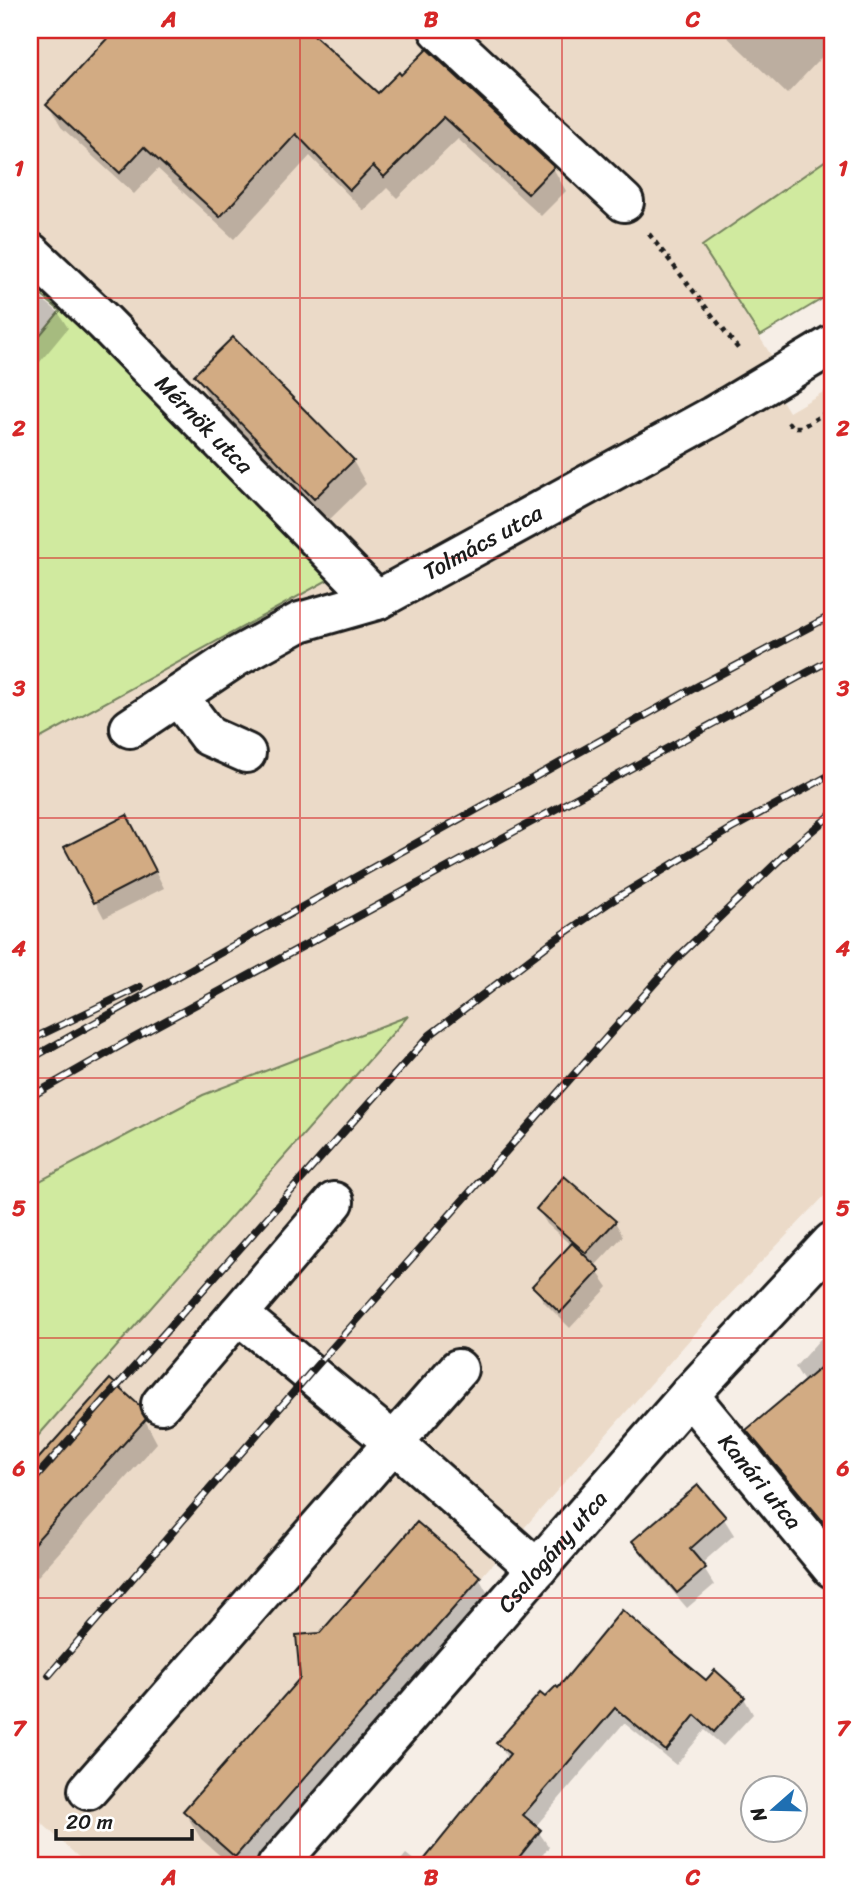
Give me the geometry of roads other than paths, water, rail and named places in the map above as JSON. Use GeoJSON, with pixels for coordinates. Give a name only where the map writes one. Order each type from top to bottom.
{"type":"FeatureCollection","features":[{"type":"Feature","properties":{"kind":"street"},"geometry":{"type":"LineString","coordinates":[[439,30],[624,202]]}},
{"type":"Feature","properties":{"kind":"street","name":"Mérnök utca"},"geometry":{"type":"LineString","coordinates":[[30,252],[104,322],[377,600]]}},
{"type":"Feature","properties":{"kind":"street","name":"Tolmács utca"},"geometry":{"type":"LineString","coordinates":[[130,728],[236,657],[300,622],[377,600],[713,416],[832,345]]}},
{"type":"Feature","properties":{"kind":"street"},"geometry":{"type":"LineString","coordinates":[[178,696],[208,736],[246,753]]}},
{"type":"Feature","properties":{"kind":"street"},"geometry":{"type":"LineString","coordinates":[[161,1404],[334,1202]]}},
{"type":"Feature","properties":{"kind":"street","name":"Csalogány utca"},"geometry":{"type":"LineString","coordinates":[[277,1866],[690,1395],[832,1242]]}},
{"type":"Feature","properties":{"kind":"street"},"geometry":{"type":"LineString","coordinates":[[238,1314],[393,1442],[537,1569]]}},
{"type":"Feature","properties":{"kind":"street"},"geometry":{"type":"LineString","coordinates":[[88,1790],[458,1369]]}},
{"type":"Feature","properties":{"kind":"street","name":"Kanári utca"},"geometry":{"type":"LineString","coordinates":[[690,1395],[832,1568]]}},
{"type":"Feature","properties":{"kind":"railway"},"geometry":{"type":"LineString","coordinates":[[30,1059],[696,687],[832,615]]}},
{"type":"Feature","properties":{"kind":"railway"},"geometry":{"type":"LineString","coordinates":[[30,1097],[832,659]]}},
{"type":"Feature","properties":{"kind":"railway"},"geometry":{"type":"LineString","coordinates":[[30,1484],[430,1035],[553,941],[610,902],[731,829],[832,774]]}},
{"type":"Feature","properties":{"kind":"railway"},"geometry":{"type":"LineString","coordinates":[[49,1675],[311,1372],[676,959],[795,845],[832,814]]}},
{"type":"Feature","properties":{"kind":"railway"},"geometry":{"type":"LineString","coordinates":[[30,1040],[140,987]]}}]}
